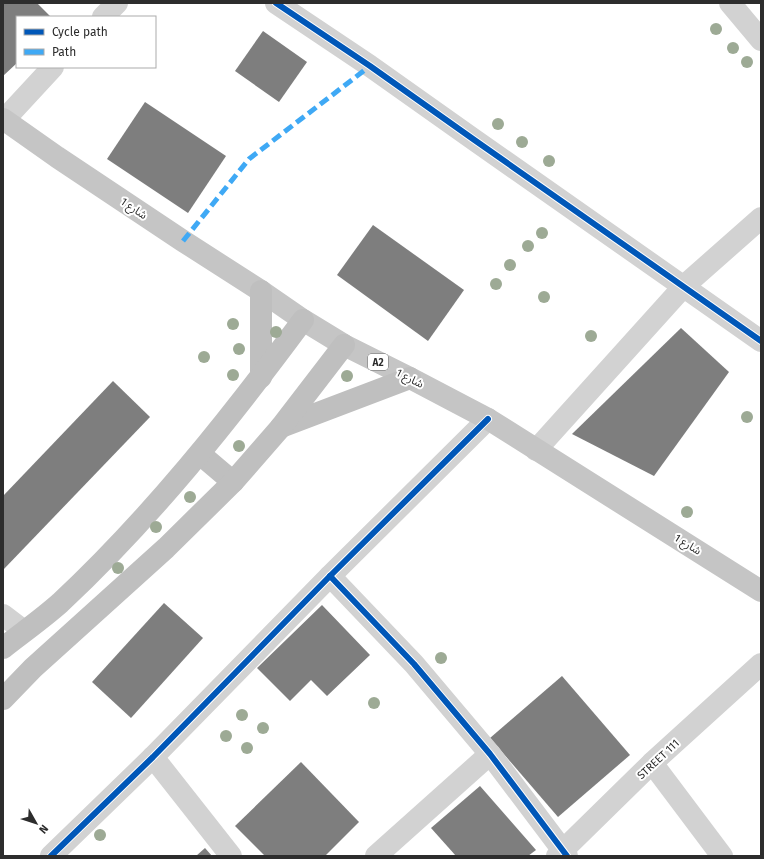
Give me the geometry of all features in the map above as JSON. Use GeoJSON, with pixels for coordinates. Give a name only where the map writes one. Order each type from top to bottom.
{"type":"FeatureCollection","features":[{"type":"Feature","properties":{"kind":"highway"},"geometry":{"type":"LineString","coordinates":[[261,291],[261,377]]}},
{"type":"Feature","properties":{"kind":"highway"},"geometry":{"type":"LineString","coordinates":[[3,648],[59,604],[122,542],[200,454],[261,377],[303,320]]}},
{"type":"Feature","properties":{"kind":"highway"},"geometry":{"type":"LineString","coordinates":[[3,699],[33,668],[166,548],[233,482],[281,427],[344,345]]}},
{"type":"Feature","properties":{"kind":"highway"},"geometry":{"type":"LineString","coordinates":[[281,427],[410,378]]}},
{"type":"Feature","properties":{"kind":"highway"},"geometry":{"type":"LineString","coordinates":[[200,454],[233,482]]}},
{"type":"Feature","properties":{"kind":"highway"},"geometry":{"type":"LineString","coordinates":[[3,686],[33,668]]}},
{"type":"Feature","properties":{"kind":"main road","name":"شارع 1"},"geometry":{"type":"LineString","coordinates":[[3,119],[157,224],[303,320],[344,345],[488,419],[761,591]]}},
{"type":"Feature","properties":{"kind":"street"},"geometry":{"type":"LineString","coordinates":[[104,16],[117,3]]}},
{"type":"Feature","properties":{"kind":"street"},"geometry":{"type":"LineString","coordinates":[[276,3],[370,66],[761,341]]}},
{"type":"Feature","properties":{"kind":"street"},"geometry":{"type":"LineString","coordinates":[[730,3],[761,40]]}},
{"type":"Feature","properties":{"kind":"street"},"geometry":{"type":"LineString","coordinates":[[3,119],[52,68]]}},
{"type":"Feature","properties":{"kind":"street"},"geometry":{"type":"LineString","coordinates":[[536,450],[684,286],[761,218]]}},
{"type":"Feature","properties":{"kind":"street"},"geometry":{"type":"LineString","coordinates":[[52,856],[153,757],[330,576],[488,419]]}},
{"type":"Feature","properties":{"kind":"street"},"geometry":{"type":"LineString","coordinates":[[330,576],[414,664],[490,754],[563,854]]}},
{"type":"Feature","properties":{"kind":"street"},"geometry":{"type":"LineString","coordinates":[[3,615],[24,631]]}},
{"type":"Feature","properties":{"kind":"street","name":"STREET 111"},"geometry":{"type":"LineString","coordinates":[[563,854],[652,763],[761,664]]}},
{"type":"Feature","properties":{"kind":"street"},"geometry":{"type":"LineString","coordinates":[[376,856],[490,754]]}},
{"type":"Feature","properties":{"kind":"street"},"geometry":{"type":"LineString","coordinates":[[153,757],[231,856]]}},
{"type":"Feature","properties":{"kind":"street"},"geometry":{"type":"LineString","coordinates":[[652,763],[722,856]]}},
{"type":"Feature","properties":{"kind":"building"},"geometry":{"type":"Polygon","coordinates":[[[3,3],[37,3],[50,16],[16,16],[16,64],[3,76],[3,3]]]}},
{"type":"Feature","properties":{"kind":"building"},"geometry":{"type":"Polygon","coordinates":[[[263,31],[307,62],[279,102],[235,71],[263,31]]]}},
{"type":"Feature","properties":{"kind":"building"},"geometry":{"type":"Polygon","coordinates":[[[145,102],[226,156],[188,213],[107,159],[145,102]]]}},
{"type":"Feature","properties":{"kind":"building"},"geometry":{"type":"Polygon","coordinates":[[[373,225],[464,290],[428,341],[337,275],[373,225]]]}},
{"type":"Feature","properties":{"kind":"building"},"geometry":{"type":"Polygon","coordinates":[[[681,328],[729,372],[654,476],[572,434],[681,328]]]}},
{"type":"Feature","properties":{"kind":"building"},"geometry":{"type":"Polygon","coordinates":[[[113,381],[150,417],[3,570],[3,496],[113,381]]]}},
{"type":"Feature","properties":{"kind":"building"},"geometry":{"type":"Polygon","coordinates":[[[164,603],[203,638],[131,718],[92,682],[164,603]]]}},
{"type":"Feature","properties":{"kind":"building"},"geometry":{"type":"Polygon","coordinates":[[[322,605],[370,655],[327,696],[311,680],[290,701],[257,668],[322,605]]]}},
{"type":"Feature","properties":{"kind":"building"},"geometry":{"type":"Polygon","coordinates":[[[562,676],[630,755],[558,817],[490,738],[562,676]]]}},
{"type":"Feature","properties":{"kind":"building"},"geometry":{"type":"Polygon","coordinates":[[[301,762],[359,822],[325,856],[265,856],[235,826],[301,762]]]}},
{"type":"Feature","properties":{"kind":"building"},"geometry":{"type":"Polygon","coordinates":[[[480,786],[536,850],[528,856],[456,856],[431,828],[480,786]]]}},
{"type":"Feature","properties":{"kind":"building"},"geometry":{"type":"Polygon","coordinates":[[[205,848],[212,856],[196,856],[205,848]]]}},
{"type":"Feature","properties":{"kind":"marked path"},"geometry":{"type":"LineString","coordinates":[[183,241],[249,159],[370,66]]}},
{"type":"Feature","properties":{"kind":"cycle path"},"geometry":{"type":"LineString","coordinates":[[276,3],[370,66],[761,341]]}},
{"type":"Feature","properties":{"kind":"cycle path"},"geometry":{"type":"LineString","coordinates":[[51,856],[153,757],[330,576],[488,419]]}},
{"type":"Feature","properties":{"kind":"cycle path"},"geometry":{"type":"LineString","coordinates":[[330,576],[414,664],[490,754],[567,856]]}}]}
